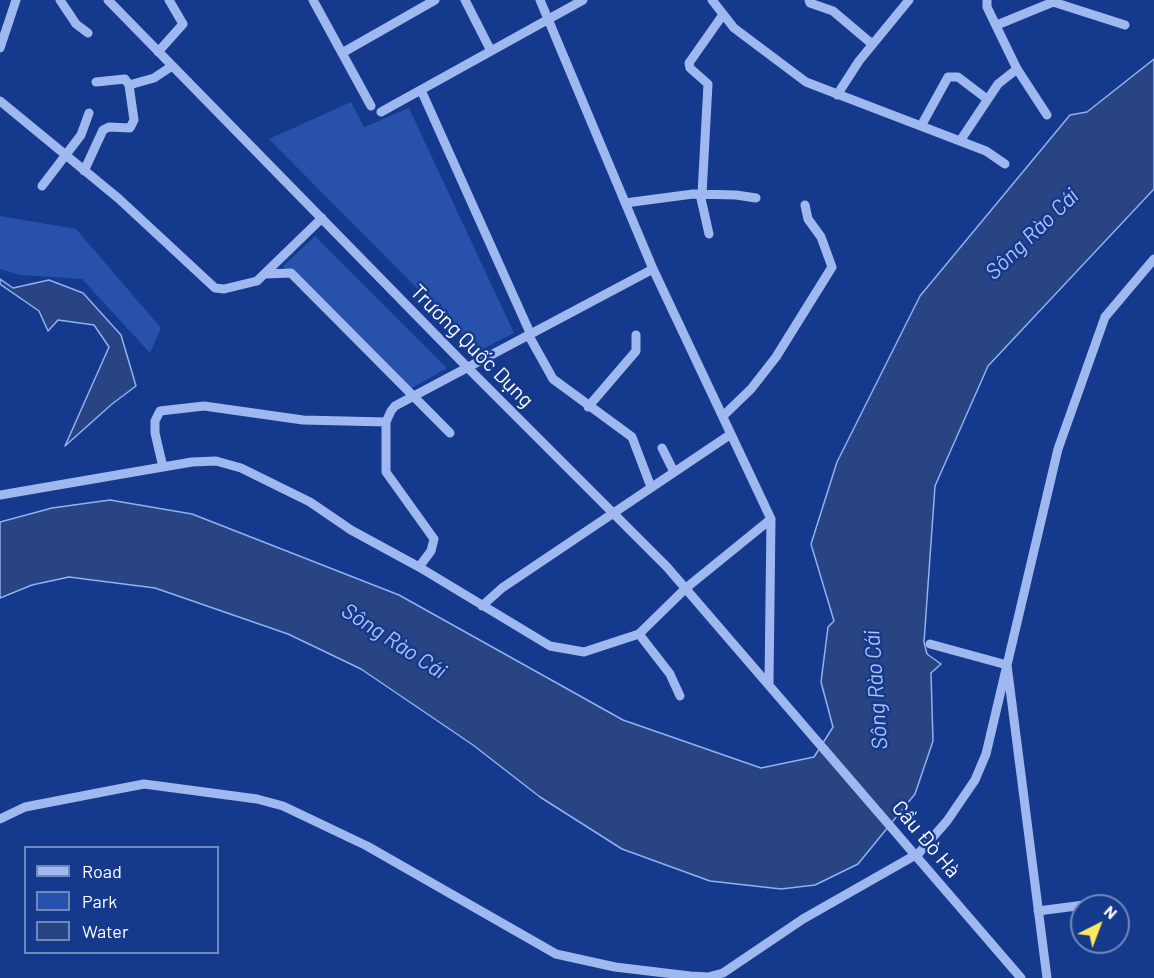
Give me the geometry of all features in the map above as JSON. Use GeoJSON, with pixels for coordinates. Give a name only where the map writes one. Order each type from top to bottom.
{"type":"FeatureCollection","features":[{"type":"Feature","properties":{"kind":"street"},"geometry":{"type":"LineString","coordinates":[[0,48],[16,0]]}},
{"type":"Feature","properties":{"kind":"street"},"geometry":{"type":"LineString","coordinates":[[60,0],[76,24],[88,33]]}},
{"type":"Feature","properties":{"kind":"street","name":"Trương Quốc Dụng"},"geometry":{"type":"LineString","coordinates":[[108,0],[467,368],[614,513],[686,588],[804,723]]}},
{"type":"Feature","properties":{"kind":"street"},"geometry":{"type":"LineString","coordinates":[[158,52],[183,24],[170,0]]}},
{"type":"Feature","properties":{"kind":"street"},"geometry":{"type":"LineString","coordinates":[[313,0],[371,106]]}},
{"type":"Feature","properties":{"kind":"street"},"geometry":{"type":"LineString","coordinates":[[342,53],[435,0]]}},
{"type":"Feature","properties":{"kind":"street"},"geometry":{"type":"LineString","coordinates":[[465,0],[491,51]]}},
{"type":"Feature","properties":{"kind":"street"},"geometry":{"type":"LineString","coordinates":[[540,0],[653,269],[771,519],[769,683]]}},
{"type":"Feature","properties":{"kind":"street"},"geometry":{"type":"LineString","coordinates":[[381,112],[582,0]]}},
{"type":"Feature","properties":{"kind":"street"},"geometry":{"type":"LineString","coordinates":[[712,0],[722,16],[794,74],[837,95],[992,153],[1005,164]]}},
{"type":"Feature","properties":{"kind":"street"},"geometry":{"type":"LineString","coordinates":[[809,0],[810,3],[833,11],[872,44]]}},
{"type":"Feature","properties":{"kind":"street"},"geometry":{"type":"LineString","coordinates":[[837,95],[872,44],[909,0]]}},
{"type":"Feature","properties":{"kind":"street"},"geometry":{"type":"LineString","coordinates":[[987,0],[987,7],[1017,69],[1047,115]]}},
{"type":"Feature","properties":{"kind":"street"},"geometry":{"type":"LineString","coordinates":[[997,25],[1053,2],[1125,25]]}},
{"type":"Feature","properties":{"kind":"street"},"geometry":{"type":"LineString","coordinates":[[709,234],[701,194],[708,84],[704,77],[690,68],[689,63],[722,16]]}},
{"type":"Feature","properties":{"kind":"street"},"geometry":{"type":"LineString","coordinates":[[129,86],[153,78],[172,66]]}},
{"type":"Feature","properties":{"kind":"street"},"geometry":{"type":"LineString","coordinates":[[960,141],[987,99],[1003,79],[1017,69]]}},
{"type":"Feature","properties":{"kind":"street"},"geometry":{"type":"LineString","coordinates":[[84,171],[103,130],[109,127],[128,128],[133,124],[129,86],[122,77],[96,81]]}},
{"type":"Feature","properties":{"kind":"street"},"geometry":{"type":"LineString","coordinates":[[921,126],[948,77],[958,77],[987,99]]}},
{"type":"Feature","properties":{"kind":"street"},"geometry":{"type":"LineString","coordinates":[[421,90],[548,372],[588,407],[632,437],[651,487]]}},
{"type":"Feature","properties":{"kind":"street"},"geometry":{"type":"LineString","coordinates":[[0,101],[84,171],[215,288],[224,289],[257,281],[322,218]]}},
{"type":"Feature","properties":{"kind":"street"},"geometry":{"type":"LineString","coordinates":[[42,186],[81,135],[89,113]]}},
{"type":"Feature","properties":{"kind":"street"},"geometry":{"type":"LineString","coordinates":[[625,203],[701,194],[756,198]]}},
{"type":"Feature","properties":{"kind":"street"},"geometry":{"type":"LineString","coordinates":[[723,416],[766,370],[832,267],[821,237],[808,219],[805,205]]}},
{"type":"Feature","properties":{"kind":"street"},"geometry":{"type":"LineString","coordinates":[[0,819],[25,807],[144,784],[257,798],[283,806],[366,846],[556,954],[615,967],[711,977],[726,972],[802,919],[913,858],[947,821],[981,769],[1056,456],[1099,329],[1111,307],[1154,259]]}},
{"type":"Feature","properties":{"kind":"street"},"geometry":{"type":"LineString","coordinates":[[419,567],[430,551],[434,539],[386,472],[386,422],[395,406],[653,269]]}},
{"type":"Feature","properties":{"kind":"street"},"geometry":{"type":"LineString","coordinates":[[265,274],[291,273],[450,433]]}},
{"type":"Feature","properties":{"kind":"street"},"geometry":{"type":"LineString","coordinates":[[588,407],[636,351],[636,334]]}},
{"type":"Feature","properties":{"kind":"street"},"geometry":{"type":"LineString","coordinates":[[163,467],[155,433],[155,421],[160,411],[204,406],[303,420],[386,422]]}},
{"type":"Feature","properties":{"kind":"street"},"geometry":{"type":"LineString","coordinates":[[482,606],[502,588],[731,434]]}},
{"type":"Feature","properties":{"kind":"street"},"geometry":{"type":"LineString","coordinates":[[662,448],[674,472]]}},
{"type":"Feature","properties":{"kind":"street"},"geometry":{"type":"LineString","coordinates":[[0,495],[163,467],[216,461],[242,468],[310,502],[351,530],[419,567],[550,645],[570,651],[593,650],[639,634],[686,588],[771,519]]}},
{"type":"Feature","properties":{"kind":"street"},"geometry":{"type":"LineString","coordinates":[[639,634],[670,674],[680,696]]}},
{"type":"Feature","properties":{"kind":"street"},"geometry":{"type":"LineString","coordinates":[[930,644],[1006,665]]}},
{"type":"Feature","properties":{"kind":"street"},"geometry":{"type":"LineString","coordinates":[[1006,665],[1047,978]]}},
{"type":"Feature","properties":{"kind":"street","name":"Cầu Đò Hà"},"geometry":{"type":"LineString","coordinates":[[804,723],[1021,978]]}},
{"type":"Feature","properties":{"kind":"street"},"geometry":{"type":"LineString","coordinates":[[1038,911],[1070,907]]}},
{"type":"Feature","properties":{"kind":"green space"},"geometry":{"type":"Polygon","coordinates":[[[351,102],[364,127],[409,108],[514,333],[479,351],[269,139],[351,102]]]}},
{"type":"Feature","properties":{"kind":"green space"},"geometry":{"type":"Polygon","coordinates":[[[0,216],[76,229],[161,328],[150,353],[82,279],[20,275],[0,269],[0,216]]]}},
{"type":"Feature","properties":{"kind":"green space"},"geometry":{"type":"Polygon","coordinates":[[[315,236],[447,368],[405,392],[283,266],[315,236]]]}},
{"type":"Feature","properties":{"kind":"water","name":"Sông Rào Cái"},"geometry":{"type":"Polygon","coordinates":[[[1154,59],[1154,189],[988,366],[935,486],[924,642],[927,654],[941,664],[931,673],[933,741],[915,794],[858,864],[815,885],[781,889],[710,881],[622,849],[540,797],[473,745],[361,669],[288,634],[155,588],[69,577],[32,585],[0,598],[0,522],[52,508],[110,500],[192,514],[399,595],[623,720],[761,768],[814,757],[833,727],[821,682],[828,627],[834,621],[811,544],[837,462],[920,296],[1070,115],[1087,112],[1154,59]]]}},
{"type":"Feature","properties":{"kind":"water"},"geometry":{"type":"Polygon","coordinates":[[[0,279],[13,288],[49,280],[83,293],[121,335],[136,386],[65,446],[109,347],[94,325],[58,320],[48,331],[39,311],[0,284],[0,279]]]}}]}
